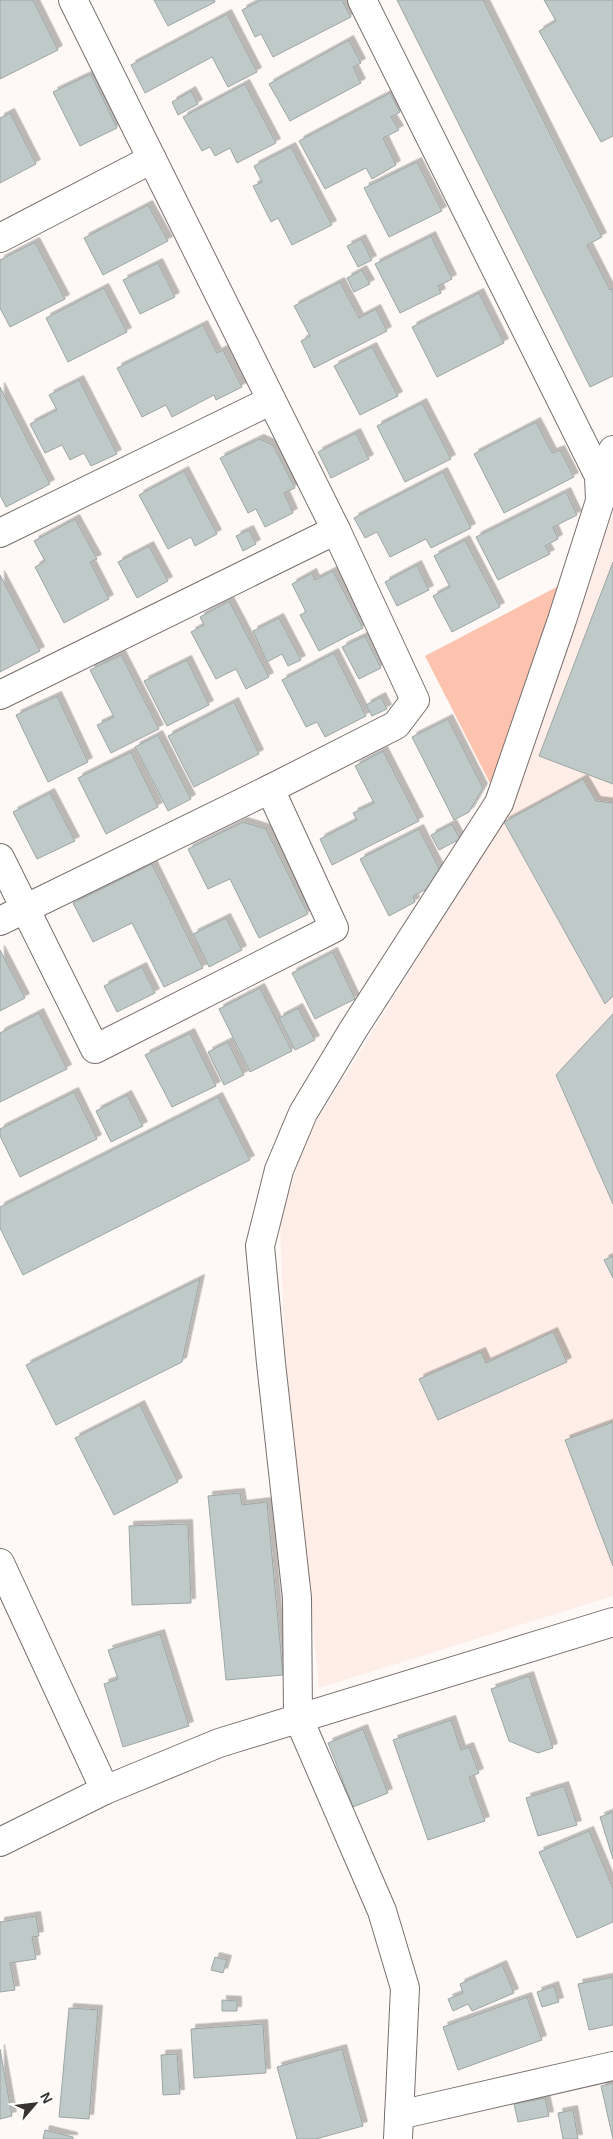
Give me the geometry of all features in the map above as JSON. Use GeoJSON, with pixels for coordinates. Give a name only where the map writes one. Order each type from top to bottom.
{"type":"FeatureCollection","features":[{"type":"Feature","properties":{"kind":"street"},"geometry":{"type":"LineString","coordinates":[[0,921],[396,725],[415,700],[336,530],[270,401],[73,0]]}},
{"type":"Feature","properties":{"kind":"street"},"geometry":{"type":"LineString","coordinates":[[362,0],[599,476],[600,501],[562,620],[499,803],[302,1113],[279,1170],[262,1236],[260,1246],[270,1363],[297,1598],[298,1717],[382,1911],[405,1988],[398,2127],[613,2066]]}},
{"type":"Feature","properties":{"kind":"street"},"geometry":{"type":"LineString","coordinates":[[0,238],[152,159]]}},
{"type":"Feature","properties":{"kind":"street"},"geometry":{"type":"LineString","coordinates":[[0,532],[270,401]]}},
{"type":"Feature","properties":{"kind":"street"},"geometry":{"type":"LineString","coordinates":[[599,476],[613,450]]}},
{"type":"Feature","properties":{"kind":"street"},"geometry":{"type":"LineString","coordinates":[[0,695],[336,530]]}},
{"type":"Feature","properties":{"kind":"street"},"geometry":{"type":"LineString","coordinates":[[0,858],[95,1049],[334,928],[270,789]]}},
{"type":"Feature","properties":{"kind":"street"},"geometry":{"type":"LineString","coordinates":[[0,1563],[105,1790]]}},
{"type":"Feature","properties":{"kind":"street"},"geometry":{"type":"LineString","coordinates":[[0,1842],[105,1790],[219,1743],[298,1717],[613,1622]]}},
{"type":"Feature","properties":{"kind":"shaded area"},"geometry":{"type":"Polygon","coordinates":[[[613,515],[613,1596],[319,1688],[284,1339],[280,1222],[306,1138],[414,965],[511,802],[599,545],[613,515]]]}},
{"type":"Feature","properties":{"kind":"shaded area"},"geometry":{"type":"Polygon","coordinates":[[[566,582],[493,789],[425,656],[566,582]]]}},
{"type":"Feature","properties":{"kind":"building"},"geometry":{"type":"Polygon","coordinates":[[[0,0],[33,0],[58,50],[0,79],[0,0]]]}},
{"type":"Feature","properties":{"kind":"building"},"geometry":{"type":"Polygon","coordinates":[[[154,0],[214,0],[215,2],[168,26],[154,0]]]}},
{"type":"Feature","properties":{"kind":"building"},"geometry":{"type":"Polygon","coordinates":[[[261,0],[342,0],[351,17],[273,57],[261,34],[255,37],[242,10],[261,0]]]}},
{"type":"Feature","properties":{"kind":"building"},"geometry":{"type":"Polygon","coordinates":[[[397,0],[483,0],[602,237],[587,245],[610,290],[613,289],[613,376],[590,387],[397,0]]]}},
{"type":"Feature","properties":{"kind":"building"},"geometry":{"type":"Polygon","coordinates":[[[544,0],[613,0],[613,136],[601,142],[539,31],[556,21],[544,0]]]}},
{"type":"Feature","properties":{"kind":"building"},"geometry":{"type":"Polygon","coordinates":[[[227,14],[257,72],[228,87],[212,57],[145,93],[131,65],[227,14]]]}},
{"type":"Feature","properties":{"kind":"building"},"geometry":{"type":"Polygon","coordinates":[[[349,40],[361,63],[353,67],[361,83],[290,121],[269,84],[349,40]]]}},
{"type":"Feature","properties":{"kind":"building"},"geometry":{"type":"Polygon","coordinates":[[[91,74],[117,128],[80,146],[53,92],[91,74]]]}},
{"type":"Feature","properties":{"kind":"building"},"geometry":{"type":"Polygon","coordinates":[[[245,84],[276,143],[237,163],[230,148],[215,156],[210,147],[202,151],[183,117],[245,84]]]}},
{"type":"Feature","properties":{"kind":"building"},"geometry":{"type":"Polygon","coordinates":[[[191,91],[198,104],[178,115],[172,102],[191,91]]]}},
{"type":"Feature","properties":{"kind":"building"},"geometry":{"type":"Polygon","coordinates":[[[390,93],[400,112],[391,117],[399,130],[383,138],[396,165],[372,179],[366,168],[325,189],[299,141],[390,93]]]}},
{"type":"Feature","properties":{"kind":"building"},"geometry":{"type":"Polygon","coordinates":[[[10,113],[36,164],[0,183],[0,118],[10,113]]]}},
{"type":"Feature","properties":{"kind":"building"},"geometry":{"type":"Polygon","coordinates":[[[291,147],[332,225],[292,245],[278,218],[271,222],[253,186],[262,182],[254,166],[291,147]]]}},
{"type":"Feature","properties":{"kind":"building"},"geometry":{"type":"Polygon","coordinates":[[[417,162],[442,211],[389,237],[364,188],[417,162]]]}},
{"type":"Feature","properties":{"kind":"building"},"geometry":{"type":"Polygon","coordinates":[[[148,205],[168,241],[103,275],[84,238],[148,205]]]}},
{"type":"Feature","properties":{"kind":"building"},"geometry":{"type":"Polygon","coordinates":[[[431,236],[452,279],[438,286],[441,293],[400,313],[375,264],[431,236]]]}},
{"type":"Feature","properties":{"kind":"building"},"geometry":{"type":"Polygon","coordinates":[[[361,239],[372,260],[358,267],[347,246],[361,239]]]}},
{"type":"Feature","properties":{"kind":"building"},"geometry":{"type":"Polygon","coordinates":[[[35,242],[65,299],[10,327],[0,308],[0,260],[35,242]]]}},
{"type":"Feature","properties":{"kind":"building"},"geometry":{"type":"Polygon","coordinates":[[[158,263],[175,297],[140,314],[123,280],[158,263]]]}},
{"type":"Feature","properties":{"kind":"building"},"geometry":{"type":"Polygon","coordinates":[[[362,270],[370,284],[354,292],[347,278],[362,270]]]}},
{"type":"Feature","properties":{"kind":"building"},"geometry":{"type":"Polygon","coordinates":[[[340,282],[359,318],[376,309],[387,331],[314,368],[301,341],[310,336],[294,306],[340,282]]]}},
{"type":"Feature","properties":{"kind":"building"},"geometry":{"type":"Polygon","coordinates":[[[104,288],[127,332],[68,362],[46,318],[104,288]]]}},
{"type":"Feature","properties":{"kind":"building"},"geometry":{"type":"Polygon","coordinates":[[[479,293],[504,343],[437,377],[412,327],[479,293]]]}},
{"type":"Feature","properties":{"kind":"building"},"geometry":{"type":"Polygon","coordinates":[[[203,325],[217,353],[223,350],[242,387],[216,400],[214,395],[172,417],[166,405],[142,417],[117,368],[203,325]]]}},
{"type":"Feature","properties":{"kind":"building"},"geometry":{"type":"Polygon","coordinates":[[[372,347],[398,396],[360,415],[334,366],[372,347]]]}},
{"type":"Feature","properties":{"kind":"building"},"geometry":{"type":"Polygon","coordinates":[[[79,380],[117,454],[91,466],[84,453],[70,460],[62,445],[45,453],[30,424],[57,410],[49,395],[79,380]]]}},
{"type":"Feature","properties":{"kind":"building"},"geometry":{"type":"Polygon","coordinates":[[[0,387],[50,484],[6,507],[0,495],[0,387]]]}},
{"type":"Feature","properties":{"kind":"building"},"geometry":{"type":"Polygon","coordinates":[[[422,403],[451,459],[405,482],[377,426],[422,403]]]}},
{"type":"Feature","properties":{"kind":"building"},"geometry":{"type":"Polygon","coordinates":[[[536,422],[552,453],[560,450],[574,477],[504,513],[474,454],[536,422]]]}},
{"type":"Feature","properties":{"kind":"building"},"geometry":{"type":"Polygon","coordinates":[[[356,433],[369,459],[331,478],[318,452],[356,433]]]}},
{"type":"Feature","properties":{"kind":"building"},"geometry":{"type":"Polygon","coordinates":[[[259,439],[273,445],[295,488],[284,493],[293,513],[265,527],[256,509],[248,513],[220,458],[259,439]]]}},
{"type":"Feature","properties":{"kind":"building"},"geometry":{"type":"Polygon","coordinates":[[[184,471],[217,534],[195,546],[191,537],[168,549],[139,495],[184,471]]]}},
{"type":"Feature","properties":{"kind":"building"},"geometry":{"type":"Polygon","coordinates":[[[443,472],[471,528],[431,548],[426,539],[390,557],[377,532],[365,538],[354,518],[443,472]]]}},
{"type":"Feature","properties":{"kind":"building"},"geometry":{"type":"Polygon","coordinates":[[[566,492],[577,515],[553,527],[558,539],[545,546],[550,554],[498,580],[476,537],[566,492]]]}},
{"type":"Feature","properties":{"kind":"building"},"geometry":{"type":"Polygon","coordinates":[[[75,519],[97,559],[90,562],[109,599],[64,623],[35,567],[45,561],[34,541],[75,519]]]}},
{"type":"Feature","properties":{"kind":"building"},"geometry":{"type":"Polygon","coordinates":[[[249,530],[256,544],[243,551],[236,536],[249,530]]]}},
{"type":"Feature","properties":{"kind":"building"},"geometry":{"type":"Polygon","coordinates":[[[465,540],[500,607],[452,632],[433,596],[450,587],[434,556],[465,540]]]}},
{"type":"Feature","properties":{"kind":"building"},"geometry":{"type":"Polygon","coordinates":[[[149,546],[168,581],[137,598],[118,562],[149,546]]]}},
{"type":"Feature","properties":{"kind":"building"},"geometry":{"type":"Polygon","coordinates":[[[613,562],[613,784],[539,756],[613,562]]]}},
{"type":"Feature","properties":{"kind":"building"},"geometry":{"type":"Polygon","coordinates":[[[417,565],[429,590],[397,606],[385,582],[417,565]]]}},
{"type":"Feature","properties":{"kind":"building"},"geometry":{"type":"Polygon","coordinates":[[[333,571],[363,628],[319,651],[300,615],[306,612],[292,584],[312,573],[315,580],[333,571]]]}},
{"type":"Feature","properties":{"kind":"building"},"geometry":{"type":"Polygon","coordinates":[[[0,575],[40,651],[0,672],[0,575]]]}},
{"type":"Feature","properties":{"kind":"building"},"geometry":{"type":"Polygon","coordinates":[[[229,601],[269,677],[246,689],[236,669],[216,679],[191,632],[204,625],[200,617],[229,601]]]}},
{"type":"Feature","properties":{"kind":"building"},"geometry":{"type":"Polygon","coordinates":[[[279,618],[301,660],[288,666],[282,654],[267,662],[253,631],[279,618]]]}},
{"type":"Feature","properties":{"kind":"building"},"geometry":{"type":"Polygon","coordinates":[[[365,636],[381,668],[359,679],[342,647],[365,636]]]}},
{"type":"Feature","properties":{"kind":"building"},"geometry":{"type":"Polygon","coordinates":[[[334,653],[366,716],[325,737],[317,722],[306,727],[282,680],[334,653]]]}},
{"type":"Feature","properties":{"kind":"building"},"geometry":{"type":"Polygon","coordinates":[[[121,655],[159,729],[111,753],[97,725],[114,717],[90,670],[121,655]]]}},
{"type":"Feature","properties":{"kind":"building"},"geometry":{"type":"Polygon","coordinates":[[[187,660],[209,705],[167,726],[144,681],[187,660]]]}},
{"type":"Feature","properties":{"kind":"building"},"geometry":{"type":"Polygon","coordinates":[[[57,696],[88,762],[48,782],[16,715],[57,696]]]}},
{"type":"Feature","properties":{"kind":"building"},"geometry":{"type":"Polygon","coordinates":[[[381,697],[387,709],[372,716],[366,705],[381,697]]]}},
{"type":"Feature","properties":{"kind":"building"},"geometry":{"type":"Polygon","coordinates":[[[234,702],[259,754],[194,787],[168,736],[234,702]]]}},
{"type":"Feature","properties":{"kind":"building"},"geometry":{"type":"Polygon","coordinates":[[[448,719],[483,788],[469,812],[454,820],[412,737],[448,719]]]}},
{"type":"Feature","properties":{"kind":"building"},"geometry":{"type":"Polygon","coordinates":[[[158,735],[191,799],[168,811],[135,747],[158,735]]]}},
{"type":"Feature","properties":{"kind":"building"},"geometry":{"type":"Polygon","coordinates":[[[383,751],[419,821],[332,865],[320,839],[357,820],[353,813],[374,803],[355,766],[383,751]]]}},
{"type":"Feature","properties":{"kind":"building"},"geometry":{"type":"Polygon","coordinates":[[[131,752],[158,807],[106,834],[78,778],[131,752]]]}},
{"type":"Feature","properties":{"kind":"building"},"geometry":{"type":"Polygon","coordinates":[[[583,779],[596,801],[613,803],[613,996],[605,1004],[504,822],[583,779]]]}},
{"type":"Feature","properties":{"kind":"building"},"geometry":{"type":"Polygon","coordinates":[[[50,793],[75,841],[37,859],[13,812],[50,793]]]}},
{"type":"Feature","properties":{"kind":"building"},"geometry":{"type":"Polygon","coordinates":[[[243,822],[266,829],[308,914],[259,938],[230,879],[208,889],[188,849],[243,822]]]}},
{"type":"Feature","properties":{"kind":"building"},"geometry":{"type":"Polygon","coordinates":[[[452,824],[460,839],[439,850],[431,835],[452,824]]]}},
{"type":"Feature","properties":{"kind":"building"},"geometry":{"type":"Polygon","coordinates":[[[419,829],[445,880],[413,896],[415,902],[389,916],[360,859],[419,829]]]}},
{"type":"Feature","properties":{"kind":"building"},"geometry":{"type":"Polygon","coordinates":[[[152,864],[203,968],[164,987],[132,923],[93,942],[73,903],[152,864]]]}},
{"type":"Feature","properties":{"kind":"building"},"geometry":{"type":"Polygon","coordinates":[[[226,918],[242,950],[209,967],[193,934],[226,918]]]}},
{"type":"Feature","properties":{"kind":"building"},"geometry":{"type":"Polygon","coordinates":[[[0,950],[25,998],[0,1011],[0,950]]]}},
{"type":"Feature","properties":{"kind":"building"},"geometry":{"type":"Polygon","coordinates":[[[333,952],[355,999],[315,1019],[292,973],[333,952]]]}},
{"type":"Feature","properties":{"kind":"building"},"geometry":{"type":"Polygon","coordinates":[[[142,967],[155,993],[117,1012],[104,986],[142,967]]]}},
{"type":"Feature","properties":{"kind":"building"},"geometry":{"type":"Polygon","coordinates":[[[260,988],[292,1051],[250,1072],[219,1009],[260,988]]]}},
{"type":"Feature","properties":{"kind":"building"},"geometry":{"type":"Polygon","coordinates":[[[298,1008],[315,1040],[295,1050],[279,1018],[298,1008]]]}},
{"type":"Feature","properties":{"kind":"building"},"geometry":{"type":"Polygon","coordinates":[[[39,1013],[67,1069],[0,1102],[0,1033],[39,1013]]]}},
{"type":"Feature","properties":{"kind":"building"},"geometry":{"type":"Polygon","coordinates":[[[613,1014],[613,1204],[556,1075],[613,1014]]]}},
{"type":"Feature","properties":{"kind":"building"},"geometry":{"type":"Polygon","coordinates":[[[190,1033],[216,1086],[172,1107],[145,1055],[190,1033]]]}},
{"type":"Feature","properties":{"kind":"building"},"geometry":{"type":"Polygon","coordinates":[[[228,1042],[244,1075],[224,1085],[208,1052],[228,1042]]]}},
{"type":"Feature","properties":{"kind":"building"},"geometry":{"type":"Polygon","coordinates":[[[74,1092],[97,1139],[20,1177],[0,1136],[0,1129],[74,1092]]]}},
{"type":"Feature","properties":{"kind":"building"},"geometry":{"type":"Polygon","coordinates":[[[127,1095],[143,1126],[111,1142],[96,1111],[127,1095]]]}},
{"type":"Feature","properties":{"kind":"building"},"geometry":{"type":"Polygon","coordinates":[[[218,1097],[250,1160],[23,1275],[0,1228],[0,1207],[218,1097]]]}},
{"type":"Feature","properties":{"kind":"building"},"geometry":{"type":"Polygon","coordinates":[[[613,1256],[613,1278],[604,1260],[613,1256]]]}},
{"type":"Feature","properties":{"kind":"building"},"geometry":{"type":"Polygon","coordinates":[[[200,1279],[182,1362],[56,1425],[26,1365],[200,1279]]]}},
{"type":"Feature","properties":{"kind":"building"},"geometry":{"type":"Polygon","coordinates":[[[553,1332],[567,1362],[438,1420],[419,1379],[481,1352],[486,1363],[553,1332]]]}},
{"type":"Feature","properties":{"kind":"building"},"geometry":{"type":"Polygon","coordinates":[[[140,1405],[178,1482],[114,1515],[75,1438],[140,1405]]]}},
{"type":"Feature","properties":{"kind":"building"},"geometry":{"type":"Polygon","coordinates":[[[613,1422],[613,1566],[565,1440],[613,1422]]]}},
{"type":"Feature","properties":{"kind":"building"},"geometry":{"type":"Polygon","coordinates":[[[240,1493],[242,1505],[267,1502],[283,1675],[226,1680],[208,1496],[240,1493]]]}},
{"type":"Feature","properties":{"kind":"building"},"geometry":{"type":"Polygon","coordinates":[[[188,1524],[191,1603],[132,1605],[129,1526],[188,1524]]]}},
{"type":"Feature","properties":{"kind":"building"},"geometry":{"type":"Polygon","coordinates":[[[160,1634],[189,1726],[123,1747],[104,1684],[118,1679],[108,1650],[160,1634]]]}},
{"type":"Feature","properties":{"kind":"building"},"geometry":{"type":"Polygon","coordinates":[[[529,1676],[553,1748],[538,1753],[509,1741],[491,1689],[529,1676]]]}},
{"type":"Feature","properties":{"kind":"building"},"geometry":{"type":"Polygon","coordinates":[[[451,1720],[461,1750],[469,1747],[479,1773],[469,1777],[485,1821],[428,1840],[393,1740],[451,1720]]]}},
{"type":"Feature","properties":{"kind":"building"},"geometry":{"type":"Polygon","coordinates":[[[363,1729],[388,1793],[353,1807],[328,1743],[363,1729]]]}},
{"type":"Feature","properties":{"kind":"building"},"geometry":{"type":"Polygon","coordinates":[[[564,1786],[577,1825],[538,1836],[526,1798],[564,1786]]]}},
{"type":"Feature","properties":{"kind":"building"},"geometry":{"type":"Polygon","coordinates":[[[613,1812],[613,1859],[600,1817],[613,1812]]]}},
{"type":"Feature","properties":{"kind":"building"},"geometry":{"type":"Polygon","coordinates":[[[589,1831],[613,1888],[613,1922],[577,1938],[539,1852],[589,1831]]]}},
{"type":"Feature","properties":{"kind":"building"},"geometry":{"type":"Polygon","coordinates":[[[36,1916],[39,1936],[32,1937],[36,1959],[10,1963],[15,1990],[0,1992],[0,1922],[36,1916]]]}},
{"type":"Feature","properties":{"kind":"building"},"geometry":{"type":"Polygon","coordinates":[[[215,1957],[227,1960],[223,1973],[211,1970],[215,1957]]]}},
{"type":"Feature","properties":{"kind":"building"},"geometry":{"type":"Polygon","coordinates":[[[502,1965],[514,1993],[472,2011],[468,2004],[453,2011],[448,1999],[463,1993],[460,1984],[502,1965]]]}},
{"type":"Feature","properties":{"kind":"building"},"geometry":{"type":"Polygon","coordinates":[[[613,1977],[613,2025],[589,2030],[578,1984],[613,1977]]]}},
{"type":"Feature","properties":{"kind":"building"},"geometry":{"type":"Polygon","coordinates":[[[554,1986],[559,2002],[542,2007],[537,1992],[554,1986]]]}},
{"type":"Feature","properties":{"kind":"building"},"geometry":{"type":"Polygon","coordinates":[[[527,1997],[542,2040],[458,2070],[443,2027],[527,1997]]]}},
{"type":"Feature","properties":{"kind":"building"},"geometry":{"type":"Polygon","coordinates":[[[222,2000],[237,2001],[237,2011],[222,2011],[222,2000]]]}},
{"type":"Feature","properties":{"kind":"building"},"geometry":{"type":"Polygon","coordinates":[[[69,2008],[98,2010],[89,2119],[59,2117],[69,2008]]]}},
{"type":"Feature","properties":{"kind":"building"},"geometry":{"type":"Polygon","coordinates":[[[263,2024],[266,2073],[194,2078],[191,2029],[263,2024]]]}},
{"type":"Feature","properties":{"kind":"building"},"geometry":{"type":"Polygon","coordinates":[[[0,2049],[12,2116],[0,2119],[0,2049]]]}},
{"type":"Feature","properties":{"kind":"building"},"geometry":{"type":"Polygon","coordinates":[[[342,2049],[363,2126],[316,2139],[297,2139],[277,2067],[342,2049]]]}},
{"type":"Feature","properties":{"kind":"building"},"geometry":{"type":"Polygon","coordinates":[[[177,2054],[180,2094],[163,2095],[161,2055],[177,2054]]]}},
{"type":"Feature","properties":{"kind":"building"},"geometry":{"type":"Polygon","coordinates":[[[613,2083],[613,2139],[601,2086],[613,2083]]]}},
{"type":"Feature","properties":{"kind":"building"},"geometry":{"type":"Polygon","coordinates":[[[545,2098],[549,2116],[518,2122],[514,2104],[545,2098]]]}},
{"type":"Feature","properties":{"kind":"building"},"geometry":{"type":"Polygon","coordinates":[[[573,2110],[578,2139],[563,2139],[558,2113],[573,2110]]]}},
{"type":"Feature","properties":{"kind":"building"},"geometry":{"type":"Polygon","coordinates":[[[45,2130],[73,2137],[73,2139],[43,2139],[45,2130]]]}}]}
